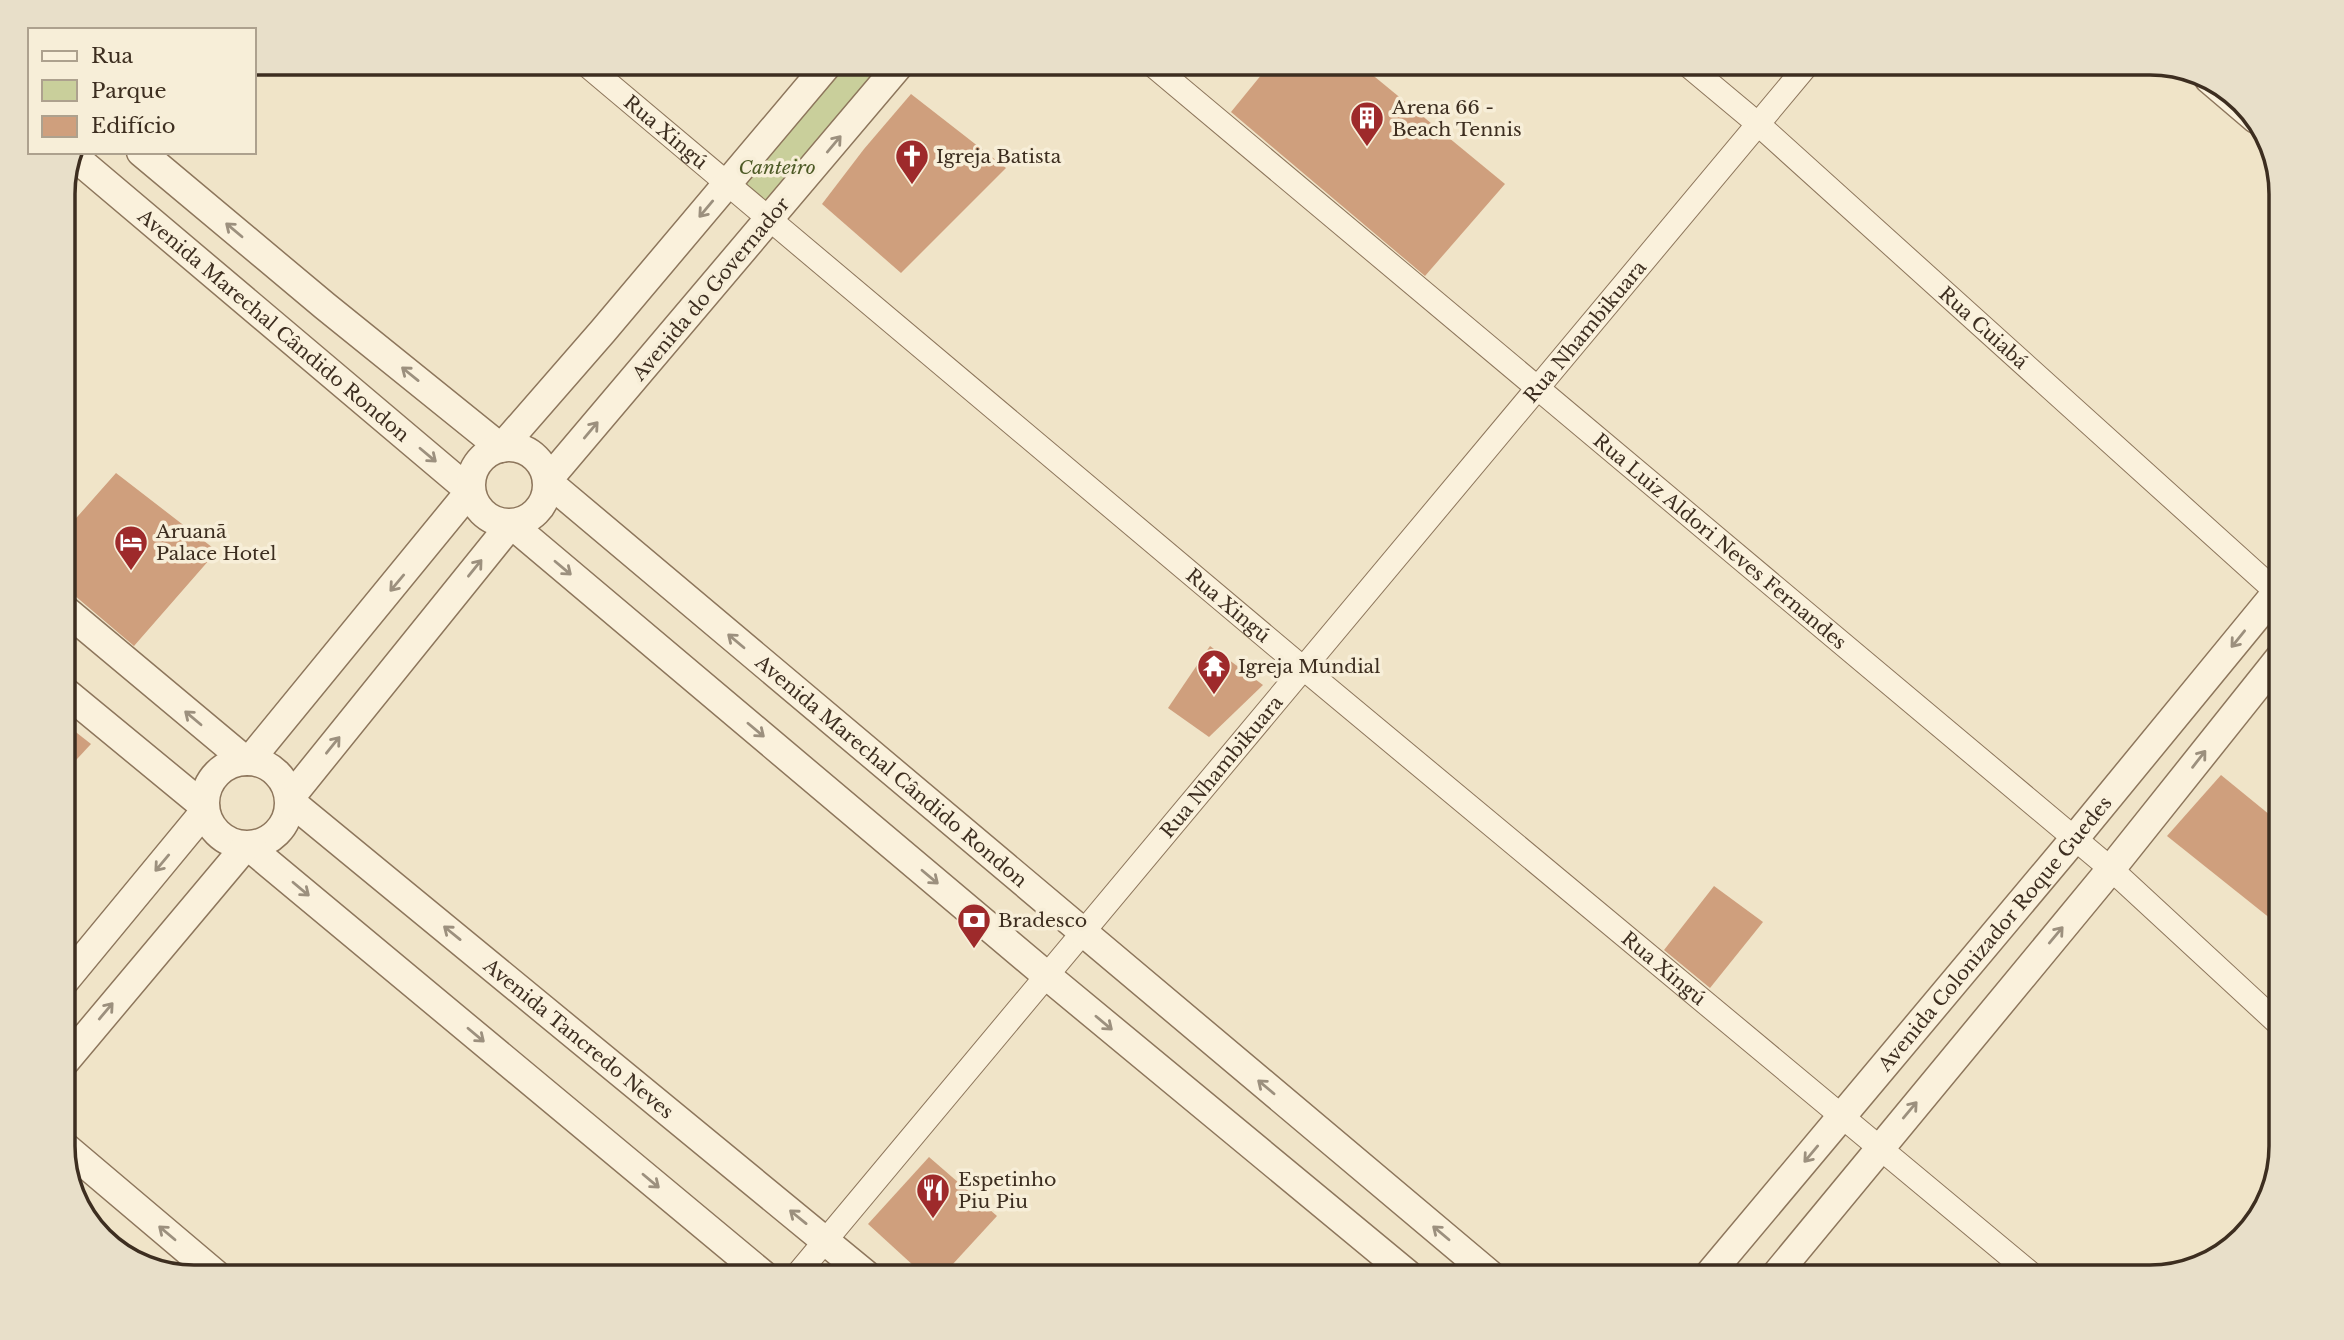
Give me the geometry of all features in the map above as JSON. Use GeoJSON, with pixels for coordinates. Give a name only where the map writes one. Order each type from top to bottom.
{"type":"FeatureCollection","features":[{"type":"Feature","properties":{"kind":"street","name":"Rua Xingú"},"geometry":{"type":"LineString","coordinates":[[598,75],[2020,1265]]}},
{"type":"Feature","properties":{"kind":"street"},"geometry":{"type":"LineString","coordinates":[[501,448],[819,75]]}},
{"type":"Feature","properties":{"kind":"street","name":"Avenida do Governador"},"geometry":{"type":"LineString","coordinates":[[547,481],[891,75]]}},
{"type":"Feature","properties":{"kind":"street","name":"Rua Luiz Aldori Neves Fernandes"},"geometry":{"type":"LineString","coordinates":[[1164,75],[2075,838],[2269,1015]]}},
{"type":"Feature","properties":{"kind":"street","name":"Rua Cuiabá"},"geometry":{"type":"LineString","coordinates":[[1699,75],[1758,124],[2268,582]]}},
{"type":"Feature","properties":{"kind":"street","name":"Rua Nhambikuara"},"geometry":{"type":"LineString","coordinates":[[805,1265],[1799,75]]}},
{"type":"Feature","properties":{"kind":"street"},"geometry":{"type":"LineString","coordinates":[[143,154],[501,448]]}},
{"type":"Feature","properties":{"kind":"street","name":"Avenida Marechal Cândido Rondon"},"geometry":{"type":"LineString","coordinates":[[79,162],[470,491]]}},
{"type":"Feature","properties":{"kind":"street"},"geometry":{"type":"LineString","coordinates":[[248,761],[470,491],[474,469],[490,452],[514,447],[526,451],[537,459],[544,469],[547,481],[547,494],[534,515],[511,524],[500,523],[480,512],[470,491]]}},
{"type":"Feature","properties":{"kind":"street","name":"Avenida Marechal Cândido Rondon"},"geometry":{"type":"LineString","coordinates":[[547,481],[1479,1265]]}},
{"type":"Feature","properties":{"kind":"street"},"geometry":{"type":"LineString","coordinates":[[290,800],[511,524]]}},
{"type":"Feature","properties":{"kind":"street"},"geometry":{"type":"LineString","coordinates":[[511,524],[1046,975],[1396,1265]]}},
{"type":"Feature","properties":{"kind":"street","name":"Avenida Colonizador Roque Guedes"},"geometry":{"type":"LineString","coordinates":[[1717,1265],[2268,605]]}},
{"type":"Feature","properties":{"kind":"street"},"geometry":{"type":"LineString","coordinates":[[76,619],[248,761]]}},
{"type":"Feature","properties":{"kind":"street"},"geometry":{"type":"LineString","coordinates":[[1784,1265],[2111,869],[2269,672]]}},
{"type":"Feature","properties":{"kind":"street"},"geometry":{"type":"LineString","coordinates":[[76,701],[205,809]]}},
{"type":"Feature","properties":{"kind":"street"},"geometry":{"type":"LineString","coordinates":[[248,761],[259,762],[281,777],[288,788],[290,800],[289,815],[283,828],[273,838],[247,846],[232,843],[219,836],[210,824],[205,809],[205,796],[219,771],[232,764],[248,761]]}},
{"type":"Feature","properties":{"kind":"street","name":"Avenida Tancredo Neves"},"geometry":{"type":"LineString","coordinates":[[290,800],[855,1265]]}},
{"type":"Feature","properties":{"kind":"street"},"geometry":{"type":"LineString","coordinates":[[76,968],[205,809]]}},
{"type":"Feature","properties":{"kind":"street"},"geometry":{"type":"LineString","coordinates":[[76,1049],[247,846]]}},
{"type":"Feature","properties":{"kind":"street"},"geometry":{"type":"LineString","coordinates":[[247,846],[752,1265]]}},
{"type":"Feature","properties":{"kind":"street"},"geometry":{"type":"LineString","coordinates":[[76,1156],[205,1265]]}},
{"type":"Feature","properties":{"kind":"green space","name":"Canteiro"},"geometry":{"type":"Polygon","coordinates":[[[819,75],[890,75],[770,218],[729,182],[819,75]]]}},
{"type":"Feature","properties":{"kind":"building","name":"Arena 66 - Beach Tennis"},"geometry":{"type":"Polygon","coordinates":[[[1261,75],[1373,75],[1505,184],[1425,276],[1231,112],[1261,75]]]}},
{"type":"Feature","properties":{"kind":"building","name":"Igreja Batista"},"geometry":{"type":"Polygon","coordinates":[[[911,94],[1006,168],[901,273],[822,204],[911,94]]]}},
{"type":"Feature","properties":{"kind":"building","name":"Aruanã Palace Hotel"},"geometry":{"type":"Polygon","coordinates":[[[116,473],[217,551],[134,646],[76,597],[76,518],[116,473]]]}},
{"type":"Feature","properties":{"kind":"building","name":"Igreja Mundial"},"geometry":{"type":"Polygon","coordinates":[[[1210,646],[1263,685],[1209,737],[1168,708],[1210,646]]]}},
{"type":"Feature","properties":{"kind":"building"},"geometry":{"type":"Polygon","coordinates":[[[76,732],[91,744],[76,760],[76,732]]]}},
{"type":"Feature","properties":{"kind":"building"},"geometry":{"type":"Polygon","coordinates":[[[2221,775],[2269,814],[2269,917],[2167,836],[2221,775]]]}},
{"type":"Feature","properties":{"kind":"building"},"geometry":{"type":"Polygon","coordinates":[[[1714,886],[1763,922],[1710,988],[1664,950],[1714,886]]]}},
{"type":"Feature","properties":{"kind":"building","name":"Espetinho Piu Piu"},"geometry":{"type":"Polygon","coordinates":[[[929,1157],[997,1216],[952,1265],[913,1265],[868,1224],[929,1157]]]}},
{"type":"Feature","properties":{"kind":"place","name":"Arena 66 - Beach Tennis"},"geometry":{"type":"Point","coordinates":[1367,148]}},
{"type":"Feature","properties":{"kind":"place","name":"Igreja Batista"},"geometry":{"type":"Point","coordinates":[912,186]}},
{"type":"Feature","properties":{"kind":"place","name":"Aruanã Palace Hotel"},"geometry":{"type":"Point","coordinates":[131,572]}},
{"type":"Feature","properties":{"kind":"place","name":"Igreja Mundial"},"geometry":{"type":"Point","coordinates":[1214,696]}},
{"type":"Feature","properties":{"kind":"place","name":"Bradesco"},"geometry":{"type":"Point","coordinates":[974,950]}},
{"type":"Feature","properties":{"kind":"place","name":"Espetinho Piu Piu"},"geometry":{"type":"Point","coordinates":[933,1220]}}]}
